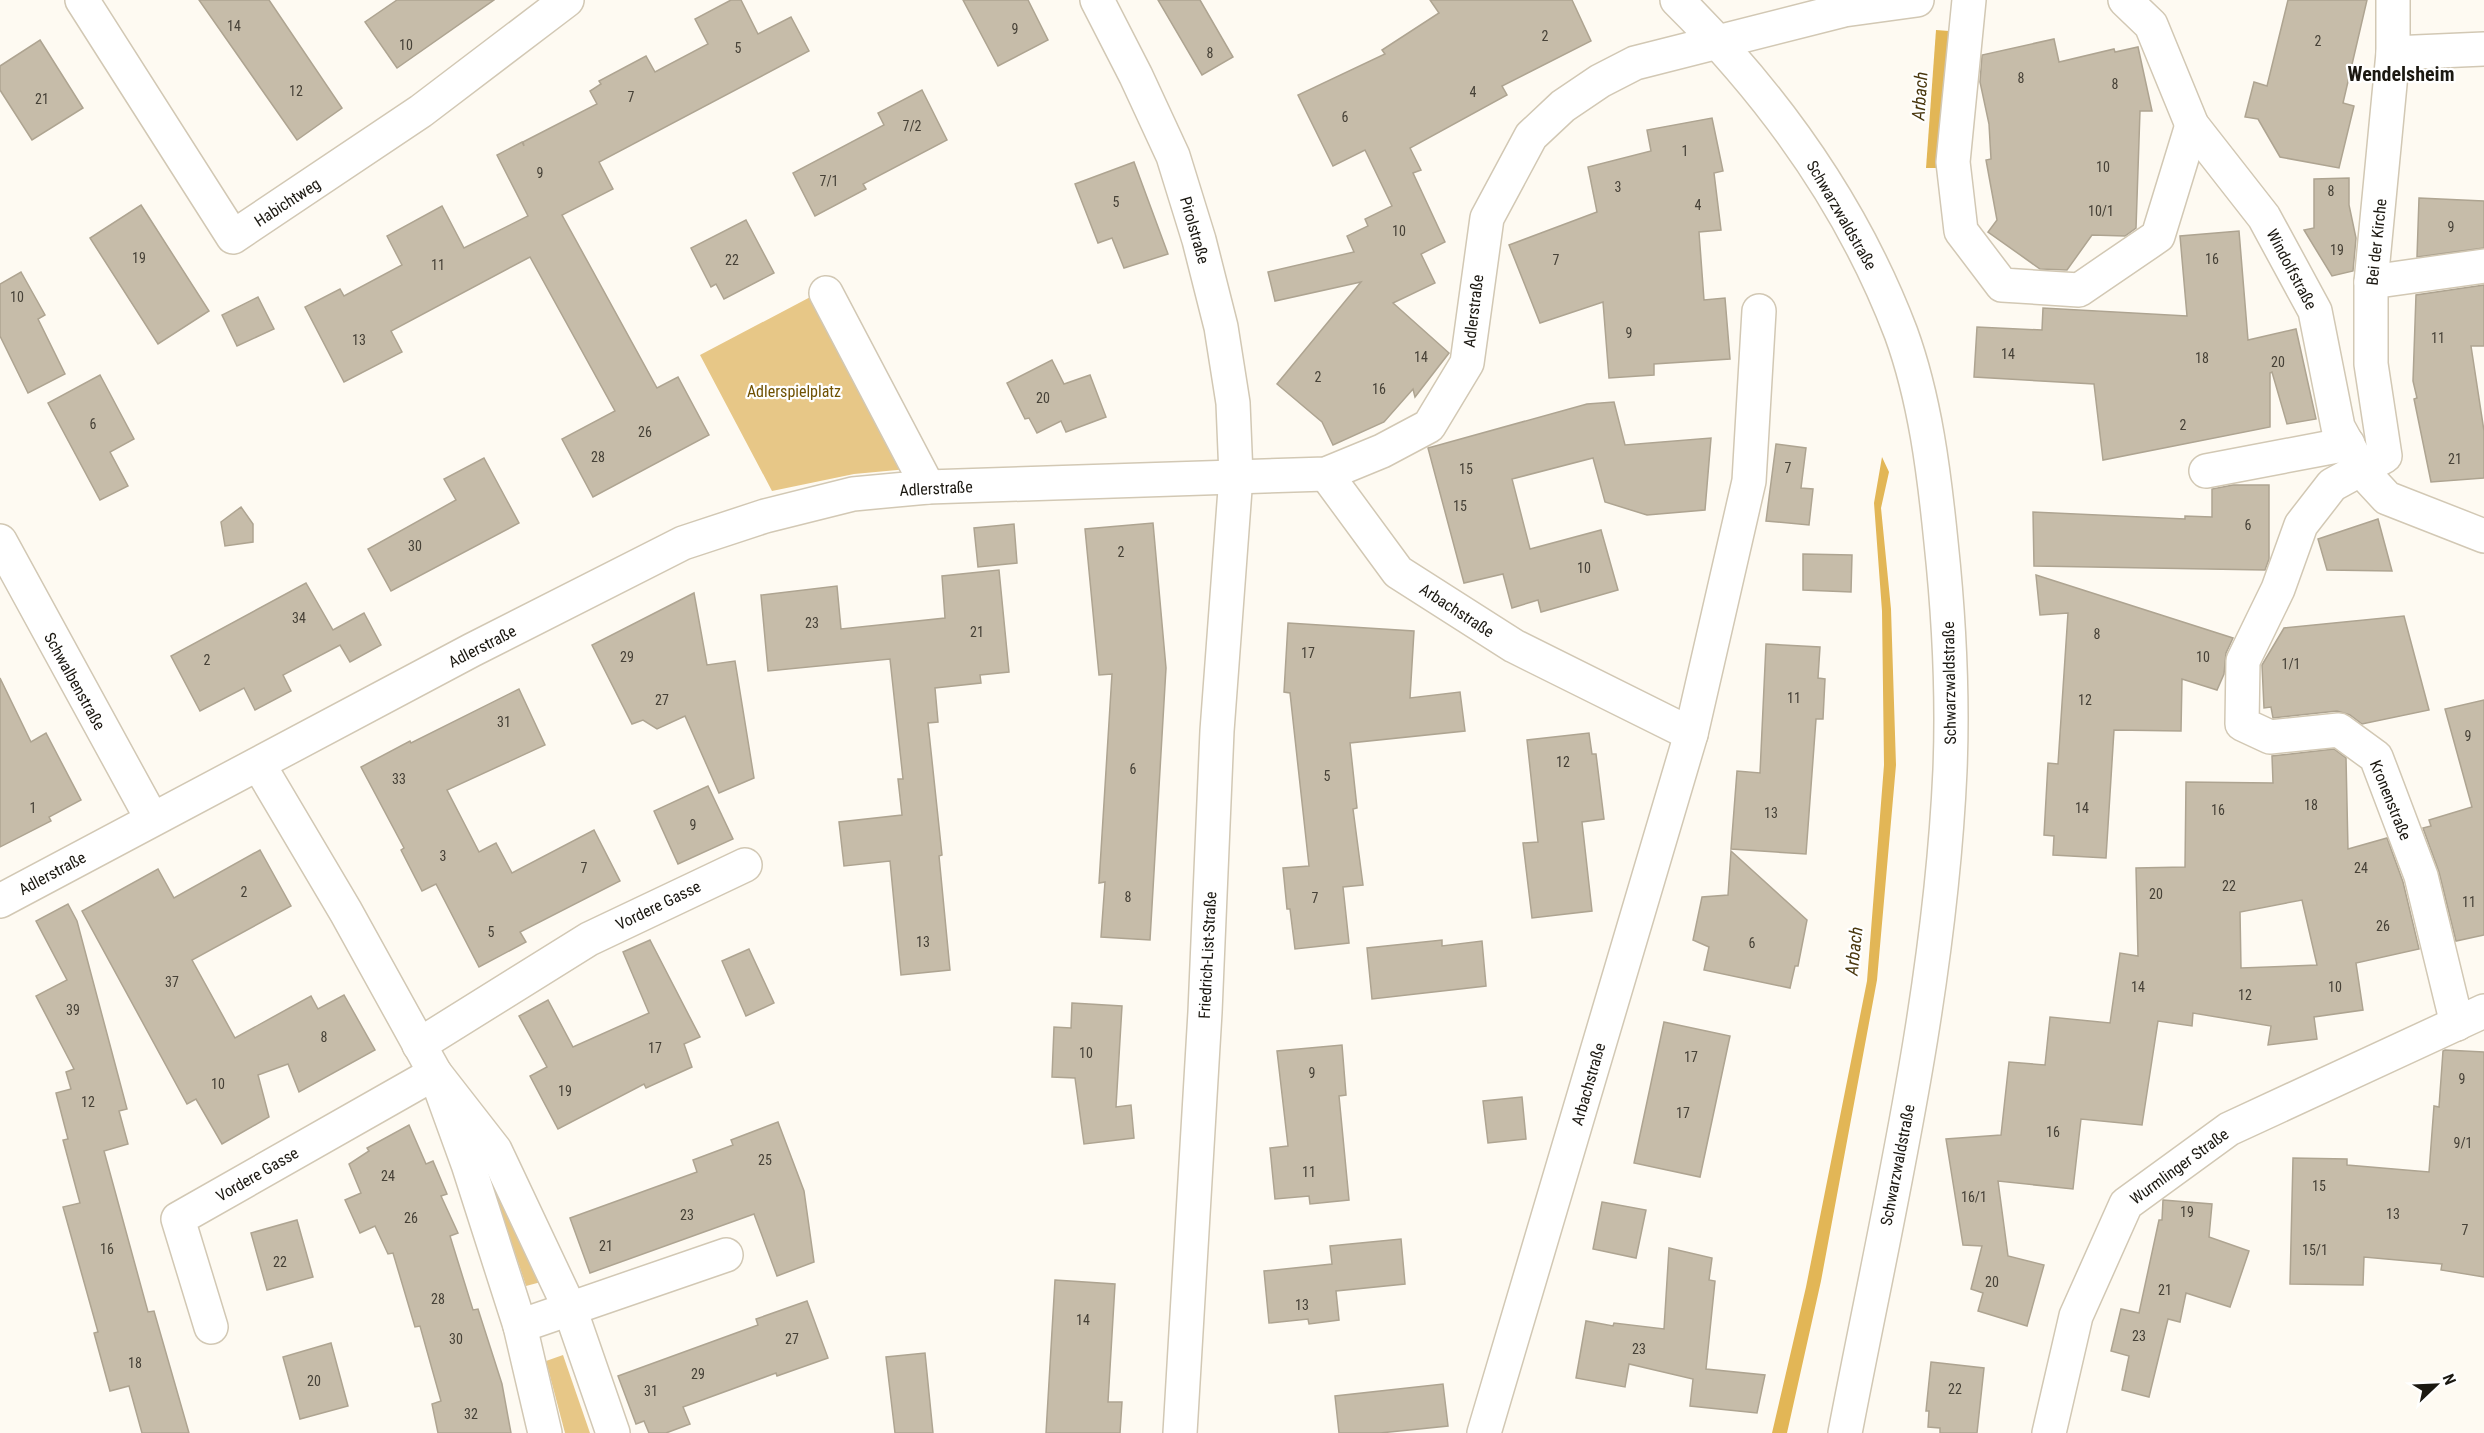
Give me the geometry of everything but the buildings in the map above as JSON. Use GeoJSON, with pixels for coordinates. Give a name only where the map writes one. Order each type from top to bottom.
{"type":"FeatureCollection","features":[{"type":"Feature","properties":{"kind":"street","name":"Habichtweg"},"geometry":{"type":"LineString","coordinates":[[82,0],[233,237],[422,111],[567,0]]}},
{"type":"Feature","properties":{"kind":"street","name":"Pirolstraße"},"geometry":{"type":"LineString","coordinates":[[1097,0],[1136,75],[1173,156],[1199,240],[1221,327],[1233,403],[1236,476]]}},
{"type":"Feature","properties":{"kind":"street","name":"Schwarzwaldstraße"},"geometry":{"type":"LineString","coordinates":[[1677,0],[1719,41],[1788,124],[1838,204],[1874,269],[1902,336],[1922,407],[1938,505],[1947,599],[1950,767],[1945,854],[1932,962],[1912,1090],[1845,1433]]}},
{"type":"Feature","properties":{"kind":"street"},"geometry":{"type":"LineString","coordinates":[[1719,41],[1844,9],[1917,0]]}},
{"type":"Feature","properties":{"kind":"street"},"geometry":{"type":"LineString","coordinates":[[1969,0],[1953,162],[1961,231],[2002,285],[2079,290],[2158,236],[2192,125]]}},
{"type":"Feature","properties":{"kind":"street","name":"Windolfstraße"},"geometry":{"type":"LineString","coordinates":[[2125,0],[2151,25],[2192,125],[2264,218],[2315,311],[2338,427],[2355,458],[2387,498],[2484,536]]}},
{"type":"Feature","properties":{"kind":"street","name":"Bei der Kirche"},"geometry":{"type":"LineString","coordinates":[[2355,458],[2385,456],[2371,364],[2371,282],[2392,53],[2393,0]]}},
{"type":"Feature","properties":{"kind":"street","name":"Adlerstraße"},"geometry":{"type":"LineString","coordinates":[[0,901],[462,656],[683,543],[765,516],[853,494],[928,487],[1326,474],[1383,451],[1429,426],[1467,363],[1487,218],[1531,136],[1563,106],[1627,68],[1672,52],[1719,41]]}},
{"type":"Feature","properties":{"kind":"street"},"geometry":{"type":"LineString","coordinates":[[2392,53],[2484,49]]}},
{"type":"Feature","properties":{"kind":"street"},"geometry":{"type":"LineString","coordinates":[[2371,282],[2484,266]]}},
{"type":"Feature","properties":{"kind":"street"},"geometry":{"type":"LineString","coordinates":[[826,292],[928,487]]}},
{"type":"Feature","properties":{"kind":"street","name":"Arbachstraße"},"geometry":{"type":"LineString","coordinates":[[1484,1433],[1691,734],[1749,481],[1759,311]]}},
{"type":"Feature","properties":{"kind":"street"},"geometry":{"type":"LineString","coordinates":[[2206,471],[2355,458]]}},
{"type":"Feature","properties":{"kind":"street","name":"Kronenstraße"},"geometry":{"type":"LineString","coordinates":[[2355,458],[2301,525],[2278,589],[2243,661],[2242,724],[2270,737],[2339,729],[2376,757],[2471,1018]]}},
{"type":"Feature","properties":{"kind":"street","name":"Arbachstraße"},"geometry":{"type":"LineString","coordinates":[[1326,474],[1398,572],[1514,646],[1691,734]]}},
{"type":"Feature","properties":{"kind":"street","name":"Friedrich-List-Straße"},"geometry":{"type":"LineString","coordinates":[[1180,1433],[1205,1012],[1217,731],[1236,476]]}},
{"type":"Feature","properties":{"kind":"street","name":"Schwalbenstraße"},"geometry":{"type":"LineString","coordinates":[[0,541],[152,819]]}},
{"type":"Feature","properties":{"kind":"street"},"geometry":{"type":"LineString","coordinates":[[259,765],[346,912],[435,1073],[495,1150],[570,1309],[613,1433]]}},
{"type":"Feature","properties":{"kind":"street","name":"Vordere Gasse"},"geometry":{"type":"LineString","coordinates":[[419,1045],[589,939],[745,865]]}},
{"type":"Feature","properties":{"kind":"street","name":"Wurmlinger Straße"},"geometry":{"type":"LineString","coordinates":[[2049,1433],[2076,1316],[2126,1204],[2229,1129],[2471,1018]]}},
{"type":"Feature","properties":{"kind":"street"},"geometry":{"type":"LineString","coordinates":[[435,1073],[468,1164],[520,1326],[545,1433]]}},
{"type":"Feature","properties":{"kind":"street","name":"Vordere Gasse"},"geometry":{"type":"LineString","coordinates":[[211,1327],[178,1219],[435,1073]]}},
{"type":"Feature","properties":{"kind":"street"},"geometry":{"type":"LineString","coordinates":[[520,1326],[726,1255]]}},
{"type":"Feature","properties":{"kind":"green space","name":"Adlerspielplatz"},"geometry":{"type":"Polygon","coordinates":[[[816,294],[908,469],[854,474],[772,491],[700,355],[816,294]]]}},
{"type":"Feature","properties":{"kind":"green space"},"geometry":{"type":"Polygon","coordinates":[[[486,1166],[541,1282],[526,1286],[486,1166]]]}},
{"type":"Feature","properties":{"kind":"green space"},"geometry":{"type":"Polygon","coordinates":[[[563,1355],[590,1433],[565,1433],[546,1361],[563,1355]]]}},
{"type":"Feature","properties":{"kind":"shaded area"},"geometry":{"type":"Polygon","coordinates":[[[1936,30],[1949,31],[1940,168],[1926,168],[1936,30]]]}},
{"type":"Feature","properties":{"kind":"shaded area"},"geometry":{"type":"Polygon","coordinates":[[[1882,457],[1889,472],[1881,508],[1891,609],[1896,765],[1877,980],[1821,1281],[1787,1433],[1772,1433],[1806,1287],[1867,981],[1884,765],[1882,611],[1874,503],[1882,457]]]}},
{"type":"Feature","properties":{"kind":"district","name":"Wendelsheim"},"geometry":{"type":"Point","coordinates":[2401,74]}},
{"type":"Feature","properties":{"kind":"water label","name":"Arbach"},"geometry":{"type":"Point","coordinates":[1920,96]}},
{"type":"Feature","properties":{"kind":"water label","name":"Arbach"},"geometry":{"type":"Point","coordinates":[1854,951]}}]}
